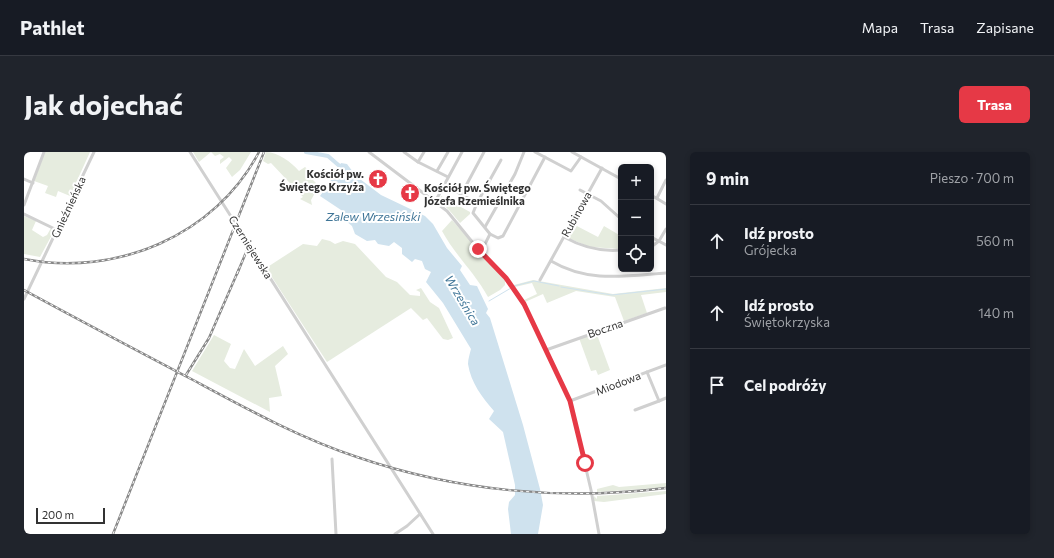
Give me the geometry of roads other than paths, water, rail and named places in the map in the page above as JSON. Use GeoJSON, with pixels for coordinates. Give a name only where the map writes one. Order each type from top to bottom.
{"type":"FeatureCollection","features":[{"type":"Feature","properties":{"kind":"street"},"geometry":{"type":"LineString","coordinates":[[24,205],[44,152]]}},
{"type":"Feature","properties":{"kind":"street","name":"Gnieźnieńska"},"geometry":{"type":"LineString","coordinates":[[24,299],[94,152]]}},
{"type":"Feature","properties":{"kind":"street","name":"Czerniejewska"},"geometry":{"type":"LineString","coordinates":[[190,152],[433,534]]}},
{"type":"Feature","properties":{"kind":"street"},"geometry":{"type":"LineString","coordinates":[[404,152],[418,162],[448,177]]}},
{"type":"Feature","properties":{"kind":"street"},"geometry":{"type":"LineString","coordinates":[[418,162],[424,152]]}},
{"type":"Feature","properties":{"kind":"street"},"geometry":{"type":"LineString","coordinates":[[437,171],[448,152]]}},
{"type":"Feature","properties":{"kind":"street"},"geometry":{"type":"LineString","coordinates":[[435,202],[462,152]]}},
{"type":"Feature","properties":{"kind":"street"},"geometry":{"type":"LineString","coordinates":[[461,195],[484,152]]}},
{"type":"Feature","properties":{"kind":"street"},"geometry":{"type":"LineString","coordinates":[[485,227],[515,174],[524,152]]}},
{"type":"Feature","properties":{"kind":"street"},"geometry":{"type":"LineString","coordinates":[[535,152],[571,172],[581,157]]}},
{"type":"Feature","properties":{"kind":"street"},"geometry":{"type":"LineString","coordinates":[[572,152],[618,177]]}},
{"type":"Feature","properties":{"kind":"street"},"geometry":{"type":"LineString","coordinates":[[371,153],[447,211],[512,286],[524,304],[570,401],[591,490],[599,534]]}},
{"type":"Feature","properties":{"kind":"street"},"geometry":{"type":"LineString","coordinates":[[501,160],[477,204],[474,213],[490,234],[498,238],[503,236],[545,157]]}},
{"type":"Feature","properties":{"kind":"street","name":"Rubinowa"},"geometry":{"type":"LineString","coordinates":[[540,280],[602,168]]}},
{"type":"Feature","properties":{"kind":"street"},"geometry":{"type":"LineString","coordinates":[[24,179],[33,183]]}},
{"type":"Feature","properties":{"kind":"street"},"geometry":{"type":"LineString","coordinates":[[657,198],[666,180]]}},
{"type":"Feature","properties":{"kind":"street"},"geometry":{"type":"LineString","coordinates":[[444,185],[477,204]]}},
{"type":"Feature","properties":{"kind":"street"},"geometry":{"type":"LineString","coordinates":[[580,190],[607,206],[618,216]]}},
{"type":"Feature","properties":{"kind":"street"},"geometry":{"type":"LineString","coordinates":[[654,196],[666,204]]}},
{"type":"Feature","properties":{"kind":"street"},"geometry":{"type":"LineString","coordinates":[[24,214],[57,230]]}},
{"type":"Feature","properties":{"kind":"street"},"geometry":{"type":"LineString","coordinates":[[654,245],[659,242],[666,229]]}},
{"type":"Feature","properties":{"kind":"street"},"geometry":{"type":"LineString","coordinates":[[481,252],[490,234]]}},
{"type":"Feature","properties":{"kind":"street"},"geometry":{"type":"LineString","coordinates":[[564,237],[587,248],[609,251],[618,250]]}},
{"type":"Feature","properties":{"kind":"street"},"geometry":{"type":"LineString","coordinates":[[654,239],[666,245]]}},
{"type":"Feature","properties":{"kind":"street"},"geometry":{"type":"LineString","coordinates":[[551,261],[568,270],[590,275],[612,277],[666,273]]}},
{"type":"Feature","properties":{"kind":"street","name":"Boczna"},"geometry":{"type":"LineString","coordinates":[[546,350],[665,308]]}},
{"type":"Feature","properties":{"kind":"street","name":"Miodowa"},"geometry":{"type":"LineString","coordinates":[[570,401],[666,366]]}},
{"type":"Feature","properties":{"kind":"street"},"geometry":{"type":"LineString","coordinates":[[647,372],[659,401]]}},
{"type":"Feature","properties":{"kind":"street"},"geometry":{"type":"LineString","coordinates":[[635,410],[666,398]]}},
{"type":"Feature","properties":{"kind":"street"},"geometry":{"type":"LineString","coordinates":[[332,459],[336,534]]}},
{"type":"Feature","properties":{"kind":"street"},"geometry":{"type":"LineString","coordinates":[[395,534],[407,526],[420,514]]}},
{"type":"Feature","properties":{"kind":"water","name":"Zalew Wrzesiński"},"geometry":{"type":"Polygon","coordinates":[[[341,163],[347,164],[356,176],[381,195],[425,216],[433,224],[447,248],[462,266],[460,270],[470,285],[477,286],[488,309],[486,313],[490,318],[523,425],[540,489],[543,505],[538,534],[511,534],[508,509],[509,502],[515,495],[515,485],[503,432],[489,419],[494,411],[474,384],[468,364],[471,349],[443,303],[426,282],[431,272],[425,269],[422,261],[415,259],[412,262],[402,254],[402,248],[394,242],[389,246],[378,244],[375,240],[367,241],[355,234],[352,226],[346,221],[344,212],[320,196],[340,167],[339,166],[341,163]]]}},
{"type":"Feature","properties":{"kind":"waterway","name":"Wrześnica"},"geometry":{"type":"LineString","coordinates":[[306,152],[328,156],[343,169]]}},
{"type":"Feature","properties":{"kind":"waterway"},"geometry":{"type":"LineString","coordinates":[[514,286],[534,281],[559,286]]}},
{"type":"Feature","properties":{"kind":"waterway"},"geometry":{"type":"LineString","coordinates":[[561,287],[612,295],[666,289]]}},
{"type":"Feature","properties":{"kind":"waterway"},"geometry":{"type":"LineString","coordinates":[[489,301],[511,288]]}},
{"type":"Feature","properties":{"kind":"railway"},"geometry":{"type":"LineString","coordinates":[[24,259],[59,263],[93,262],[127,255],[160,244],[190,228],[217,207],[240,181],[259,152]]}},
{"type":"Feature","properties":{"kind":"railway"},"geometry":{"type":"LineString","coordinates":[[113,534],[264,152]]}},
{"type":"Feature","properties":{"kind":"railway"},"geometry":{"type":"LineString","coordinates":[[237,274],[247,250]]}},
{"type":"Feature","properties":{"kind":"railway"},"geometry":{"type":"LineString","coordinates":[[186,375],[209,338],[239,269]]}},
{"type":"Feature","properties":{"kind":"railway"},"geometry":{"type":"LineString","coordinates":[[24,290],[234,402],[294,432],[357,457],[394,469],[471,485],[549,493],[627,492],[666,488]]}},
{"type":"Feature","properties":{"kind":"place","name":"Kościół pw. Świętego Krzyża"},"geometry":{"type":"Point","coordinates":[378,179]}},
{"type":"Feature","properties":{"kind":"place","name":"Kościół pw. Świętego Józefa Rzemieślnika"},"geometry":{"type":"Point","coordinates":[410,193]}}]}
